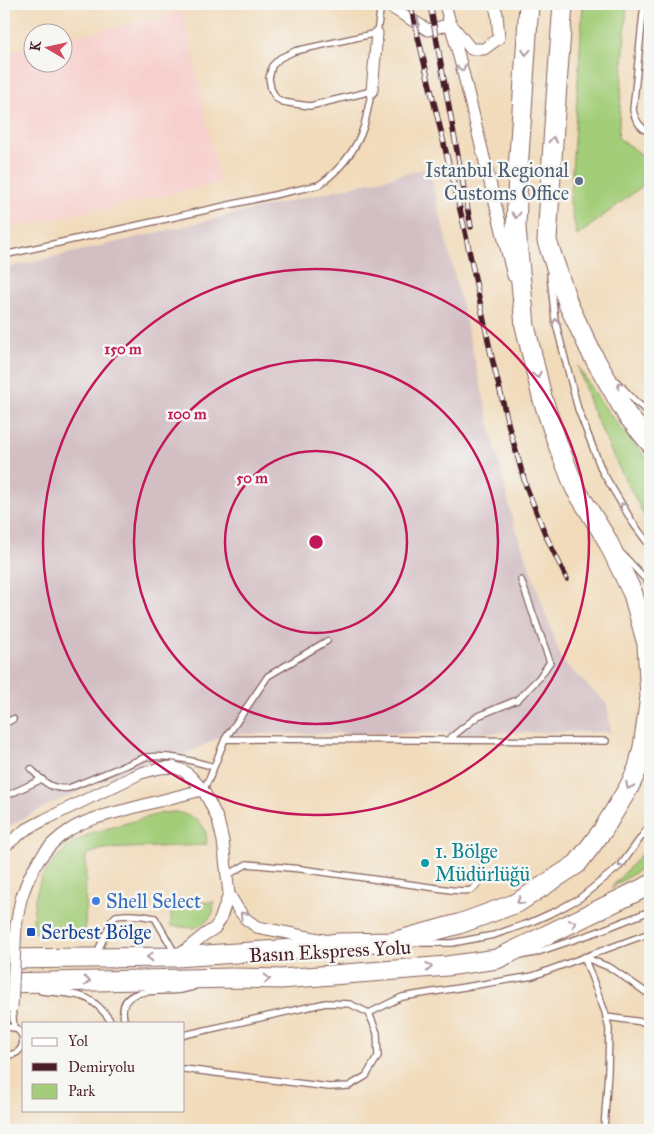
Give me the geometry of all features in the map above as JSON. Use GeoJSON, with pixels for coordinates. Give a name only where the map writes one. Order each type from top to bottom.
{"type":"FeatureCollection","features":[{"type":"Feature","properties":{"kind":"main road","name":"Basın Ekspress Yolu"},"geometry":{"type":"LineString","coordinates":[[4,959],[178,957],[294,949],[338,943],[393,942],[459,924],[517,903],[576,864],[603,830],[629,787],[640,761],[650,697],[647,644],[633,594],[606,538],[575,488],[558,445],[542,397],[525,326],[516,228],[529,4]]}},
{"type":"Feature","properties":{"kind":"main road"},"geometry":{"type":"LineString","coordinates":[[563,4],[547,241],[569,306],[592,354],[627,415],[650,443]]}},
{"type":"Feature","properties":{"kind":"main road"},"geometry":{"type":"LineString","coordinates":[[497,959],[650,885]]}},
{"type":"Feature","properties":{"kind":"main road","name":"Basın Ekspress Yolu"},"geometry":{"type":"LineString","coordinates":[[4,984],[230,978],[281,979],[447,966],[497,959]]}},
{"type":"Feature","properties":{"kind":"street"},"geometry":{"type":"LineString","coordinates":[[386,4],[428,30],[451,24]]}},
{"type":"Feature","properties":{"kind":"street"},"geometry":{"type":"LineString","coordinates":[[444,4],[451,24],[525,326]]}},
{"type":"Feature","properties":{"kind":"street"},"geometry":{"type":"LineString","coordinates":[[451,24],[471,49],[484,49],[499,38],[497,14],[494,4]]}},
{"type":"Feature","properties":{"kind":"street"},"geometry":{"type":"LineString","coordinates":[[372,91],[377,33]]}},
{"type":"Feature","properties":{"kind":"street"},"geometry":{"type":"LineString","coordinates":[[4,847],[25,830],[140,773],[173,767],[184,771],[192,777],[203,790],[218,820],[223,841],[229,894],[246,919],[258,927],[338,943]]}},
{"type":"Feature","properties":{"kind":"street"},"geometry":{"type":"LineString","coordinates":[[12,1007],[16,926],[21,897],[32,871],[56,840],[69,830],[108,814],[203,790]]}},
{"type":"Feature","properties":{"kind":"street"},"geometry":{"type":"LineString","coordinates":[[178,957],[204,934],[215,928],[220,920],[229,894]]}},
{"type":"Feature","properties":{"kind":"lane"},"geometry":{"type":"LineString","coordinates":[[4,255],[319,185],[344,163],[354,147],[364,126],[372,91],[310,106],[283,102],[276,98],[271,89],[269,78],[272,66],[280,58],[295,51],[377,33],[381,4]]}},
{"type":"Feature","properties":{"kind":"lane"},"geometry":{"type":"LineString","coordinates":[[644,4],[633,110],[637,122],[650,133]]}},
{"type":"Feature","properties":{"kind":"lane"},"geometry":{"type":"LineString","coordinates":[[547,241],[555,320],[578,409],[602,471],[633,523],[650,546]]}},
{"type":"Feature","properties":{"kind":"lane"},"geometry":{"type":"LineString","coordinates":[[592,354],[636,403],[650,413]]}},
{"type":"Feature","properties":{"kind":"lane"},"geometry":{"type":"LineString","coordinates":[[606,538],[650,584]]}},
{"type":"Feature","properties":{"kind":"lane"},"geometry":{"type":"LineString","coordinates":[[449,739],[478,716],[517,700],[539,678],[550,662],[521,580]]}},
{"type":"Feature","properties":{"kind":"lane"},"geometry":{"type":"LineString","coordinates":[[203,790],[225,739],[268,676],[328,641]]}},
{"type":"Feature","properties":{"kind":"lane"},"geometry":{"type":"LineString","coordinates":[[4,724],[13,719]]}},
{"type":"Feature","properties":{"kind":"lane"},"geometry":{"type":"LineString","coordinates":[[225,739],[606,741]]}},
{"type":"Feature","properties":{"kind":"lane"},"geometry":{"type":"LineString","coordinates":[[31,769],[46,784],[56,788],[69,788],[146,757],[180,758],[214,767]]}},
{"type":"Feature","properties":{"kind":"lane"},"geometry":{"type":"LineString","coordinates":[[4,797],[42,779]]}},
{"type":"Feature","properties":{"kind":"lane"},"geometry":{"type":"LineString","coordinates":[[393,942],[452,943],[494,935],[556,911],[580,898],[621,865],[650,825]]}},
{"type":"Feature","properties":{"kind":"lane"},"geometry":{"type":"LineString","coordinates":[[226,876],[247,864],[464,891],[472,890],[478,884],[484,857]]}},
{"type":"Feature","properties":{"kind":"lane","name":"Basın Ekspress Yolu"},"geometry":{"type":"LineString","coordinates":[[497,959],[535,953],[597,932],[650,911]]}},
{"type":"Feature","properties":{"kind":"lane"},"geometry":{"type":"LineString","coordinates":[[95,958],[112,920],[116,916],[125,915],[155,918],[178,957]]}},
{"type":"Feature","properties":{"kind":"lane"},"geometry":{"type":"LineString","coordinates":[[369,1013],[402,997],[533,976],[650,932]]}},
{"type":"Feature","properties":{"kind":"lane"},"geometry":{"type":"LineString","coordinates":[[584,957],[611,968],[650,996]]}},
{"type":"Feature","properties":{"kind":"lane"},"geometry":{"type":"LineString","coordinates":[[584,957],[609,1028],[604,1130]]}},
{"type":"Feature","properties":{"kind":"lane"},"geometry":{"type":"LineString","coordinates":[[125,1022],[123,1008],[128,998],[136,994],[150,991],[181,990],[230,978]]}},
{"type":"Feature","properties":{"kind":"lane"},"geometry":{"type":"LineString","coordinates":[[4,984],[30,989]]}},
{"type":"Feature","properties":{"kind":"lane"},"geometry":{"type":"LineString","coordinates":[[38,990],[81,995],[94,1001],[104,1010],[111,1022]]}},
{"type":"Feature","properties":{"kind":"lane"},"geometry":{"type":"LineString","coordinates":[[185,1035],[326,1003],[350,1004],[369,1013],[377,1033],[378,1056],[366,1076],[349,1086],[329,1087],[185,1069]]}},
{"type":"Feature","properties":{"kind":"lane"},"geometry":{"type":"LineString","coordinates":[[12,1007],[11,1029],[21,1034],[22,1039]]}},
{"type":"Feature","properties":{"kind":"lane"},"geometry":{"type":"LineString","coordinates":[[606,1017],[650,1023]]}},
{"type":"Feature","properties":{"kind":"lane"},"geometry":{"type":"LineString","coordinates":[[12,1055],[17,1053],[22,1046]]}},
{"type":"Feature","properties":{"kind":"lane"},"geometry":{"type":"LineString","coordinates":[[4,1054],[22,1055]]}},
{"type":"Feature","properties":{"kind":"shaded area"},"geometry":{"type":"Polygon","coordinates":[[[183,12],[220,183],[4,230],[4,52],[22,48],[22,72],[72,72],[72,37],[183,12]]]}},
{"type":"Feature","properties":{"kind":"shaded area"},"geometry":{"type":"Polygon","coordinates":[[[429,168],[512,517],[562,661],[607,704],[611,732],[225,734],[176,760],[141,763],[46,806],[4,829],[4,269],[429,168]]]}},
{"type":"Feature","properties":{"kind":"green space"},"geometry":{"type":"Polygon","coordinates":[[[583,4],[627,4],[618,138],[650,160],[650,180],[577,236],[570,203],[583,4]]]}},
{"type":"Feature","properties":{"kind":"green space"},"geometry":{"type":"Polygon","coordinates":[[[578,366],[611,416],[650,460],[650,524],[614,458],[591,407],[578,366]]]}},
{"type":"Feature","properties":{"kind":"green space"},"geometry":{"type":"Polygon","coordinates":[[[175,812],[194,818],[203,826],[207,838],[206,845],[102,849],[86,855],[85,934],[32,932],[35,898],[41,878],[55,859],[70,845],[91,833],[163,813],[175,812]]]}},
{"type":"Feature","properties":{"kind":"green space"},"geometry":{"type":"Polygon","coordinates":[[[650,842],[650,863],[611,888],[645,850],[650,842]]]}},
{"type":"Feature","properties":{"kind":"green space"},"geometry":{"type":"Polygon","coordinates":[[[214,902],[213,914],[204,924],[194,928],[171,926],[171,903],[214,902]]]}},
{"type":"Feature","properties":{"kind":"railway"},"geometry":{"type":"LineString","coordinates":[[410,4],[463,222],[491,354],[509,427],[526,486],[546,536],[567,579]]}},
{"type":"Feature","properties":{"kind":"railway"},"geometry":{"type":"LineString","coordinates":[[430,4],[471,227]]}},
{"type":"Feature","properties":{"kind":"place","name":"Istanbul Regional Customs Office"},"geometry":{"type":"Point","coordinates":[579,181]}},
{"type":"Feature","properties":{"kind":"place","name":"1. Bölge Müdürlüğü"},"geometry":{"type":"Point","coordinates":[425,863]}},
{"type":"Feature","properties":{"kind":"place","name":"Shell Select"},"geometry":{"type":"Point","coordinates":[96,901]}},
{"type":"Feature","properties":{"kind":"place","name":"Serbest Bölge"},"geometry":{"type":"Point","coordinates":[31,932]}}]}
